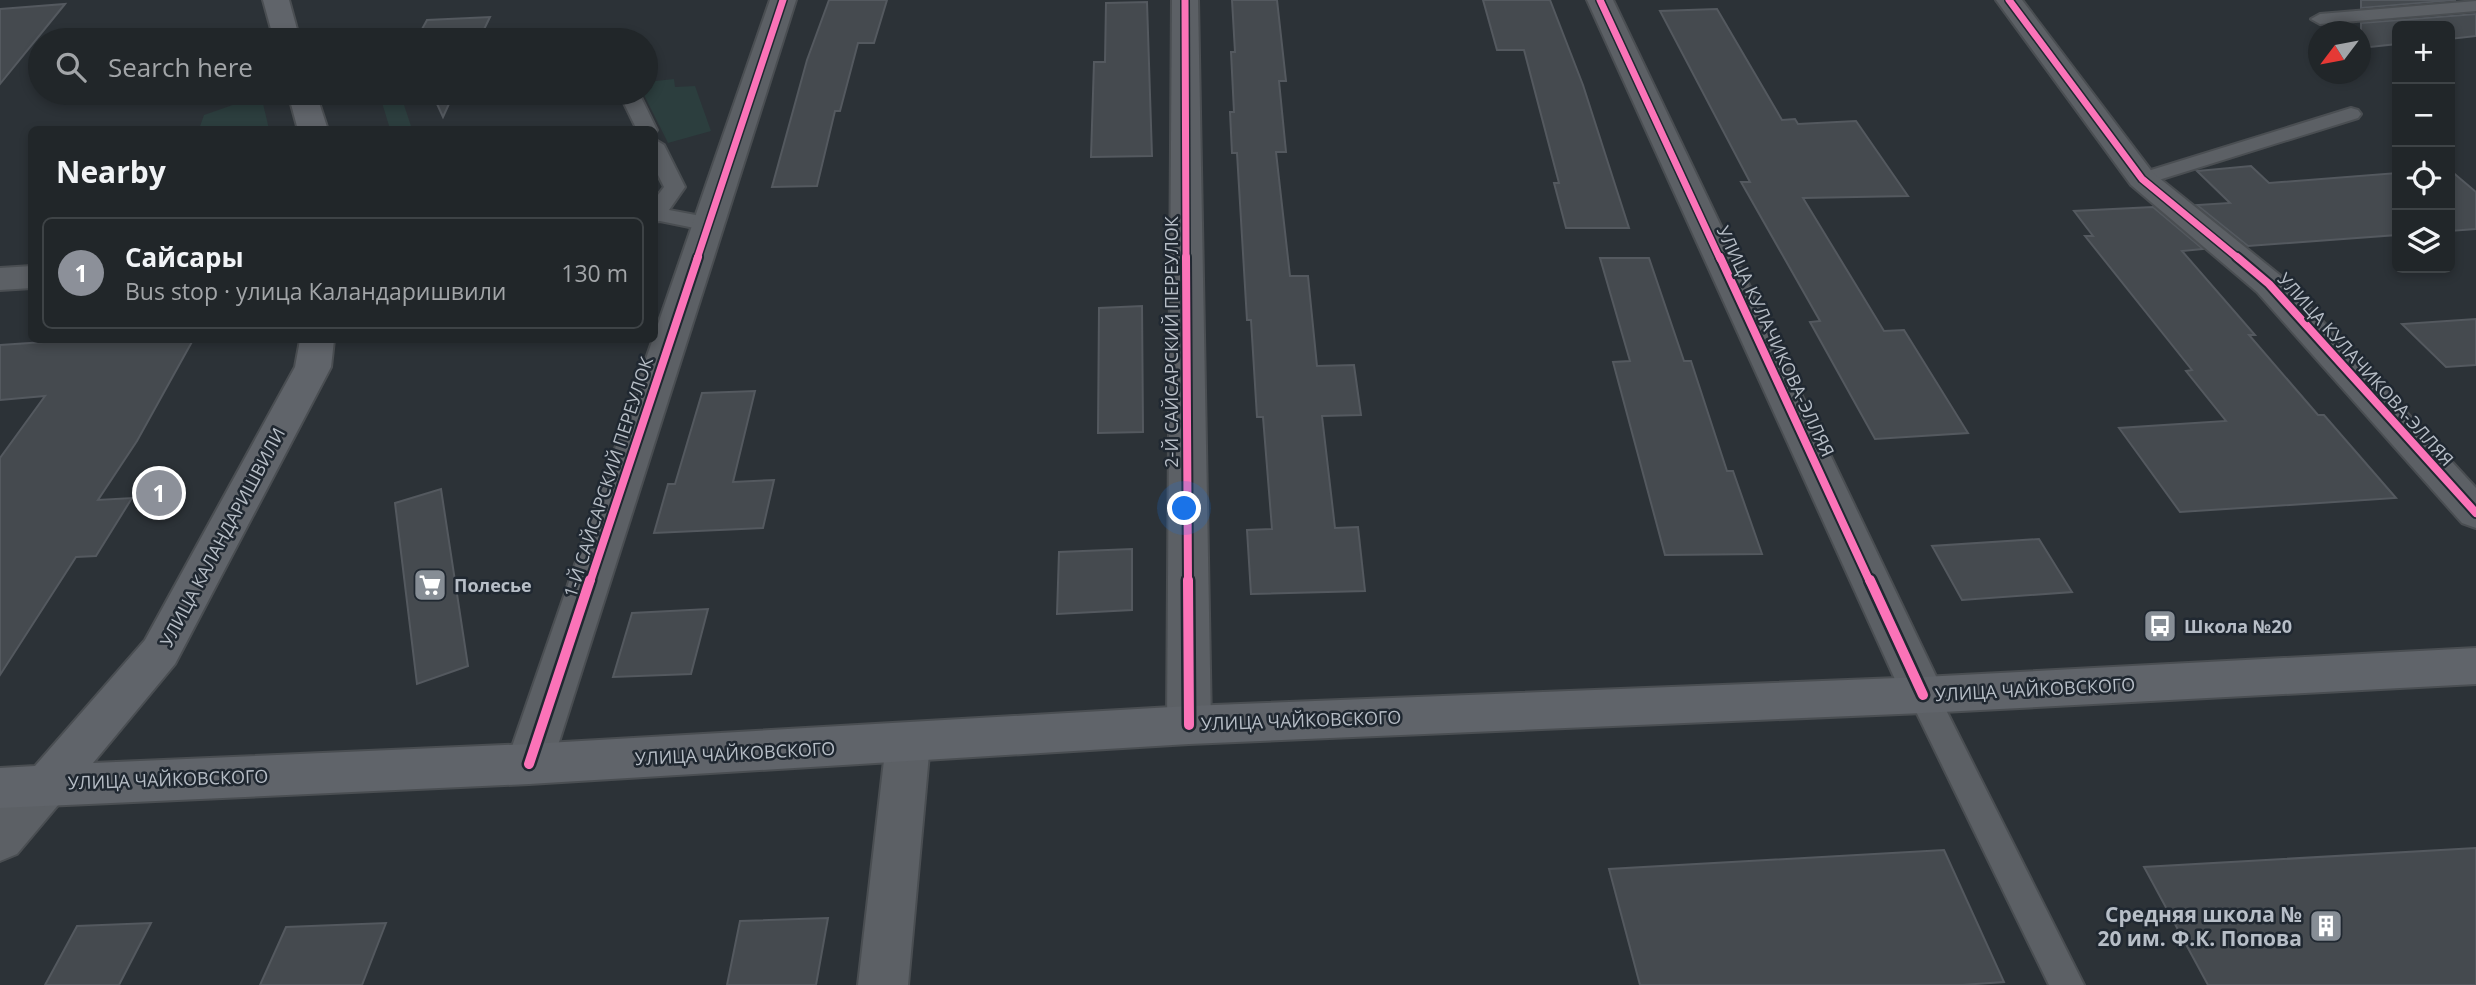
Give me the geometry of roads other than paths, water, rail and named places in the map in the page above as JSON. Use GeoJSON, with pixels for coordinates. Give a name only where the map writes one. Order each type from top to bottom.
{"type":"FeatureCollection","features":[{"type":"Feature","properties":{"kind":"main road"},"geometry":{"type":"LineString","coordinates":[[276,0],[284,28]]}},
{"type":"Feature","properties":{"kind":"main road"},"geometry":{"type":"LineString","coordinates":[[306,105],[312,126]]}},
{"type":"Feature","properties":{"kind":"main road","name":"УЛИЦА КАЛАНДАРИШВИЛИ"},"geometry":{"type":"LineString","coordinates":[[48,784],[160,652],[313,367],[317,343]]}},
{"type":"Feature","properties":{"kind":"main road","name":"УЛИЦА ЧАЙКОВСКОГО"},"geometry":{"type":"LineString","coordinates":[[0,788],[529,764],[1189,725],[1923,695],[2476,666]]}},
{"type":"Feature","properties":{"kind":"street","name":"1-Й САЙСАРСКИЙ ПЕРЕУЛОК"},"geometry":{"type":"LineString","coordinates":[[529,764],[783,0]]}},
{"type":"Feature","properties":{"kind":"street","name":"2-Й САЙСАРСКИЙ ПЕРЕУЛОК"},"geometry":{"type":"LineString","coordinates":[[1185,0],[1189,725]]}},
{"type":"Feature","properties":{"kind":"street","name":"УЛИЦА КУЛАЧИКОВА-ЭЛЛЯЯ"},"geometry":{"type":"LineString","coordinates":[[1600,0],[1923,695]]}},
{"type":"Feature","properties":{"kind":"street","name":"УЛИЦА КУЛАЧИКОВА-ЭЛЛЯЯ"},"geometry":{"type":"LineString","coordinates":[[2009,0],[2141,179],[2269,285],[2476,513]]}},
{"type":"Feature","properties":{"kind":"street"},"geometry":{"type":"LineString","coordinates":[[0,279],[28,277]]}},
{"type":"Feature","properties":{"kind":"street"},"geometry":{"type":"LineString","coordinates":[[883,985],[908,743]]}},
{"type":"Feature","properties":{"kind":"street"},"geometry":{"type":"LineString","coordinates":[[0,839],[48,784]]}},
{"type":"Feature","properties":{"kind":"lane"},"geometry":{"type":"LineString","coordinates":[[2320,19],[2476,6]]}},
{"type":"Feature","properties":{"kind":"lane"},"geometry":{"type":"LineString","coordinates":[[635,105],[645,126]]}},
{"type":"Feature","properties":{"kind":"lane"},"geometry":{"type":"LineString","coordinates":[[2141,179],[2351,114]]}},
{"type":"Feature","properties":{"kind":"lane"},"geometry":{"type":"LineString","coordinates":[[658,153],[675,187],[658,212]]}},
{"type":"Feature","properties":{"kind":"lane"},"geometry":{"type":"LineString","coordinates":[[658,215],[709,224]]}},
{"type":"Feature","properties":{"kind":"lane"},"geometry":{"type":"LineString","coordinates":[[1923,695],[2067,985]]}},
{"type":"Feature","properties":{"kind":"place","name":"Сайсары"},"geometry":{"type":"Point","coordinates":[159,493]}},
{"type":"Feature","properties":{"kind":"place","name":"Полесье"},"geometry":{"type":"Point","coordinates":[430,585]}},
{"type":"Feature","properties":{"kind":"place","name":"Школа №20"},"geometry":{"type":"Point","coordinates":[2160,626]}},
{"type":"Feature","properties":{"kind":"place","name":"Средняя школа № 20 им. Ф.К. Попова"},"geometry":{"type":"Point","coordinates":[2326,926]}}]}
